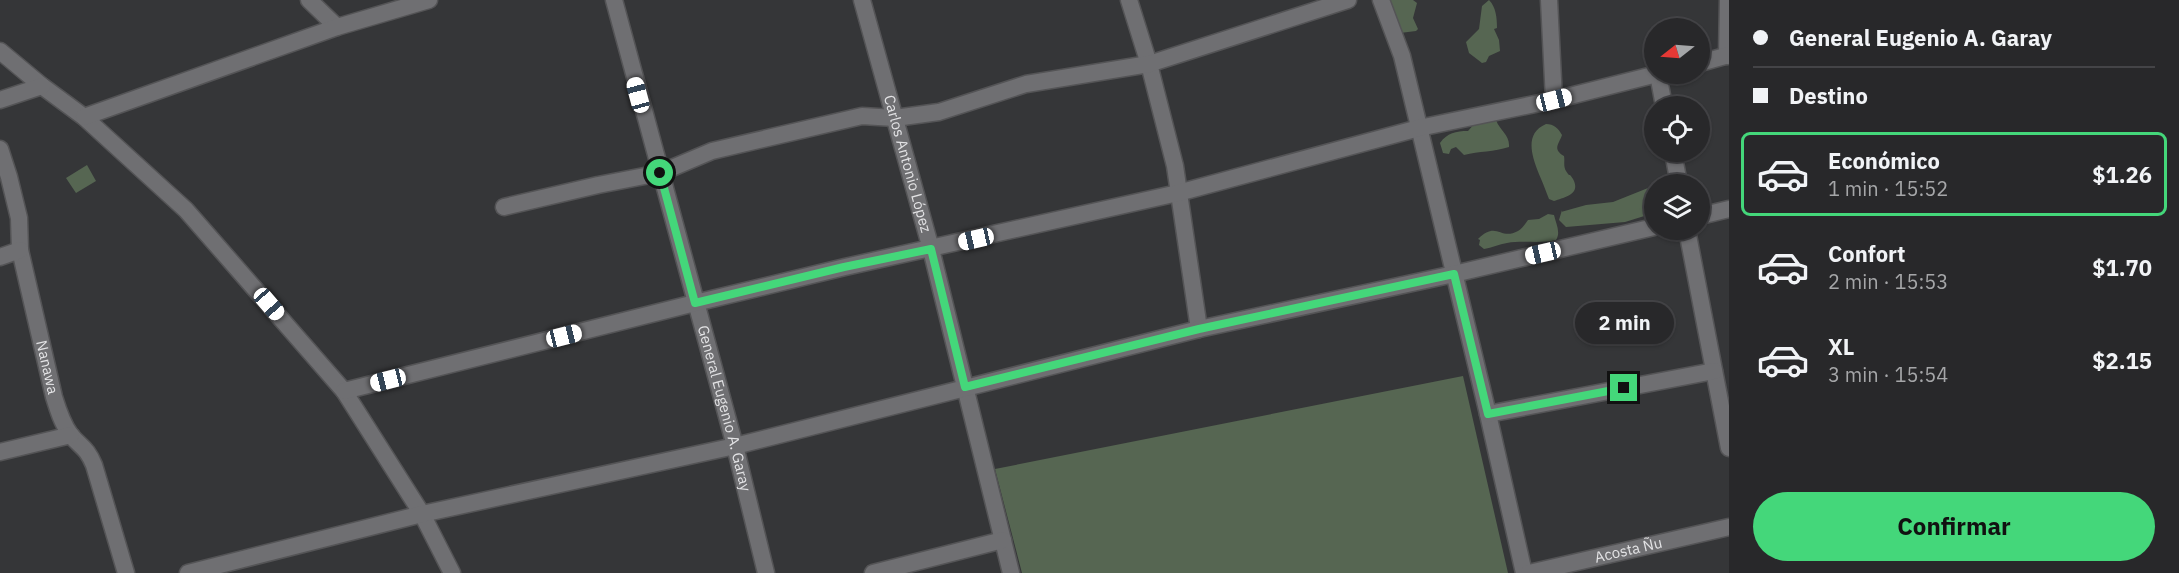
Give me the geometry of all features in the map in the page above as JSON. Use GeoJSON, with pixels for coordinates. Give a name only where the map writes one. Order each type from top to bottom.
{"type":"FeatureCollection","features":[{"type":"Feature","properties":{"kind":"street"},"geometry":{"type":"LineString","coordinates":[[309,0],[337,27]]}},
{"type":"Feature","properties":{"kind":"street"},"geometry":{"type":"LineString","coordinates":[[84,117],[337,27],[429,0]]}},
{"type":"Feature","properties":{"kind":"street","name":"General Eugenio A. Garay"},"geometry":{"type":"LineString","coordinates":[[614,0],[735,446],[766,573]]}},
{"type":"Feature","properties":{"kind":"street","name":"Carlos Antonio López"},"geometry":{"type":"LineString","coordinates":[[862,0],[931,249],[1011,573]]}},
{"type":"Feature","properties":{"kind":"street"},"geometry":{"type":"LineString","coordinates":[[1129,0],[1149,64],[1175,166],[1199,329]]}},
{"type":"Feature","properties":{"kind":"street"},"geometry":{"type":"LineString","coordinates":[[504,207],[660,173],[712,151],[862,116],[895,118],[939,112],[1026,84],[1149,64],[1348,0]]}},
{"type":"Feature","properties":{"kind":"street"},"geometry":{"type":"LineString","coordinates":[[1381,0],[1402,56],[1524,573]]}},
{"type":"Feature","properties":{"kind":"street"},"geometry":{"type":"LineString","coordinates":[[1549,0],[1554,100]]}},
{"type":"Feature","properties":{"kind":"street"},"geometry":{"type":"LineString","coordinates":[[1710,60],[1728,55],[1728,0]]}},
{"type":"Feature","properties":{"kind":"street"},"geometry":{"type":"LineString","coordinates":[[0,51],[84,117],[186,210],[344,391],[422,514],[452,573]]}},
{"type":"Feature","properties":{"kind":"street"},"geometry":{"type":"LineString","coordinates":[[344,391],[844,267],[1178,193],[1419,128],[1554,100],[1644,78]]}},
{"type":"Feature","properties":{"kind":"street"},"geometry":{"type":"LineString","coordinates":[[0,100],[42,86]]}},
{"type":"Feature","properties":{"kind":"street","name":"Nanawa"},"geometry":{"type":"LineString","coordinates":[[0,149],[19,218],[20,250],[54,398],[62,421],[71,435],[87,449],[94,465],[126,573]]}},
{"type":"Feature","properties":{"kind":"street"},"geometry":{"type":"LineString","coordinates":[[1710,214],[1729,209]]}},
{"type":"Feature","properties":{"kind":"street"},"geometry":{"type":"LineString","coordinates":[[188,573],[422,514],[735,446],[1199,329],[1454,274],[1644,229]]}},
{"type":"Feature","properties":{"kind":"street"},"geometry":{"type":"LineString","coordinates":[[1689,240],[1729,448]]}},
{"type":"Feature","properties":{"kind":"street"},"geometry":{"type":"LineString","coordinates":[[0,257],[20,250]]}},
{"type":"Feature","properties":{"kind":"street"},"geometry":{"type":"LineString","coordinates":[[1488,414],[1714,371]]}},
{"type":"Feature","properties":{"kind":"street"},"geometry":{"type":"LineString","coordinates":[[0,452],[71,435]]}},
{"type":"Feature","properties":{"kind":"street","name":"Acosta Ñu"},"geometry":{"type":"LineString","coordinates":[[1529,573],[1729,527]]}},
{"type":"Feature","properties":{"kind":"street"},"geometry":{"type":"LineString","coordinates":[[873,573],[1004,540]]}},
{"type":"Feature","properties":{"kind":"green space"},"geometry":{"type":"Polygon","coordinates":[[[1387,0],[1413,0],[1417,3],[1413,18],[1418,29],[1416,31],[1400,33],[1393,27],[1396,14],[1390,10],[1387,0]]]}},
{"type":"Feature","properties":{"kind":"green space"},"geometry":{"type":"Polygon","coordinates":[[[1489,0],[1496,13],[1497,28],[1494,29],[1499,40],[1500,51],[1489,56],[1486,62],[1482,63],[1469,53],[1466,42],[1479,29],[1482,6],[1489,0]]]}},
{"type":"Feature","properties":{"kind":"green space"},"geometry":{"type":"Polygon","coordinates":[[[1496,120],[1508,139],[1509,147],[1464,155],[1456,147],[1451,149],[1449,154],[1443,153],[1440,143],[1449,135],[1468,131],[1475,123],[1496,120]]]}},
{"type":"Feature","properties":{"kind":"green space"},"geometry":{"type":"Polygon","coordinates":[[[1546,124],[1556,127],[1562,135],[1557,149],[1564,156],[1565,169],[1575,184],[1571,194],[1554,201],[1549,199],[1536,166],[1532,147],[1537,130],[1546,124]]]}},
{"type":"Feature","properties":{"kind":"green space"},"geometry":{"type":"Polygon","coordinates":[[[87,165],[96,181],[76,193],[66,178],[87,165]]]}},
{"type":"Feature","properties":{"kind":"green space"},"geometry":{"type":"Polygon","coordinates":[[[1644,190],[1644,216],[1625,222],[1566,227],[1559,220],[1561,212],[1586,205],[1613,202],[1644,190]]]}},
{"type":"Feature","properties":{"kind":"green space"},"geometry":{"type":"Polygon","coordinates":[[[1548,214],[1554,215],[1558,231],[1556,240],[1513,242],[1484,249],[1479,245],[1480,240],[1478,239],[1490,231],[1512,233],[1521,229],[1528,220],[1539,219],[1548,214]]]}},
{"type":"Feature","properties":{"kind":"green space"},"geometry":{"type":"Polygon","coordinates":[[[1463,376],[1508,573],[1022,573],[995,469],[1463,376]]]}},
{"type":"Feature","properties":{"kind":"route"},"geometry":{"type":"LineString","coordinates":[[660,173],[695,303],[844,267],[931,249],[965,387],[1199,329],[1454,274],[1488,414],[1624,388]]}}]}
